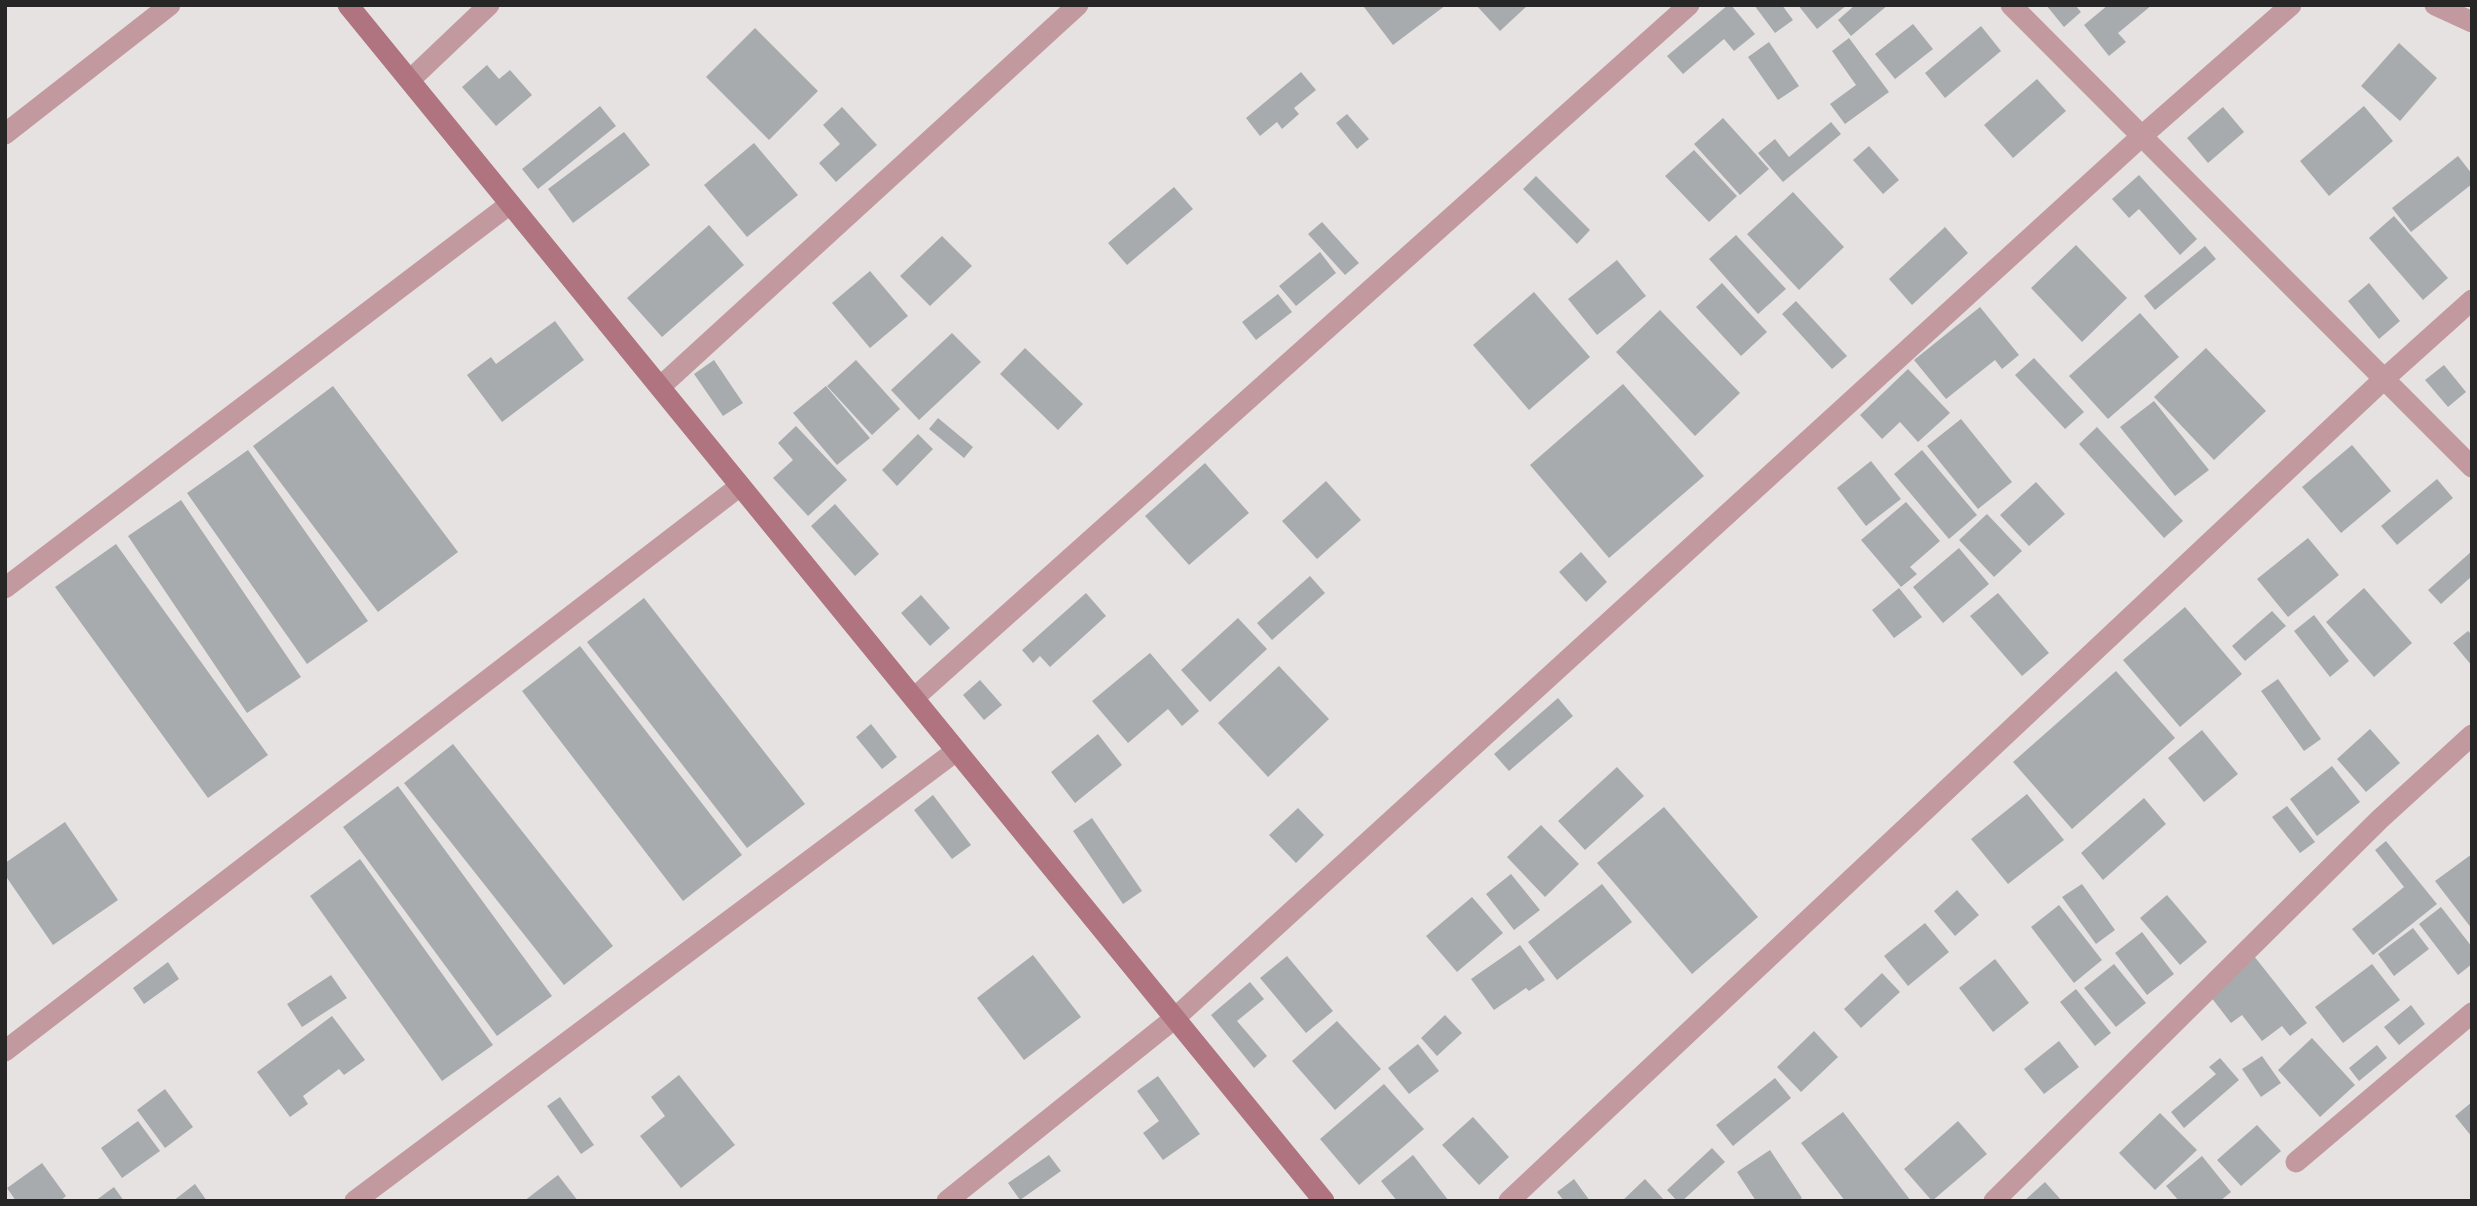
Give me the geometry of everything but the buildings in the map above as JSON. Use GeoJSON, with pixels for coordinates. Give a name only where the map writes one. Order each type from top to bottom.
{"type":"FeatureCollection","features":[{"type":"Feature","properties":{"kind":"street"},"geometry":{"type":"LineString","coordinates":[[5,134],[170,5]]}},
{"type":"Feature","properties":{"kind":"street"},"geometry":{"type":"LineString","coordinates":[[348,5],[1324,1201]]}},
{"type":"Feature","properties":{"kind":"street"},"geometry":{"type":"LineString","coordinates":[[410,80],[489,5]]}},
{"type":"Feature","properties":{"kind":"street"},"geometry":{"type":"LineString","coordinates":[[660,387],[1078,5]]}},
{"type":"Feature","properties":{"kind":"street"},"geometry":{"type":"LineString","coordinates":[[914,698],[1689,5]]}},
{"type":"Feature","properties":{"kind":"street"},"geometry":{"type":"LineString","coordinates":[[2011,5],[2472,467]]}},
{"type":"Feature","properties":{"kind":"street"},"geometry":{"type":"LineString","coordinates":[[947,1201],[1175,1018],[2143,135],[2291,5]]}},
{"type":"Feature","properties":{"kind":"street"},"geometry":{"type":"LineString","coordinates":[[2435,5],[2472,22]]}},
{"type":"Feature","properties":{"kind":"street"},"geometry":{"type":"LineString","coordinates":[[5,588],[510,204]]}},
{"type":"Feature","properties":{"kind":"street"},"geometry":{"type":"LineString","coordinates":[[1509,1201],[2384,379],[2472,300]]}},
{"type":"Feature","properties":{"kind":"street"},"geometry":{"type":"LineString","coordinates":[[5,1051],[740,486]]}},
{"type":"Feature","properties":{"kind":"street"},"geometry":{"type":"LineString","coordinates":[[1994,1201],[2380,819],[2472,735]]}},
{"type":"Feature","properties":{"kind":"street"},"geometry":{"type":"LineString","coordinates":[[355,1201],[956,751]]}},
{"type":"Feature","properties":{"kind":"street"},"geometry":{"type":"LineString","coordinates":[[2296,1162],[2472,1013]]}}]}
